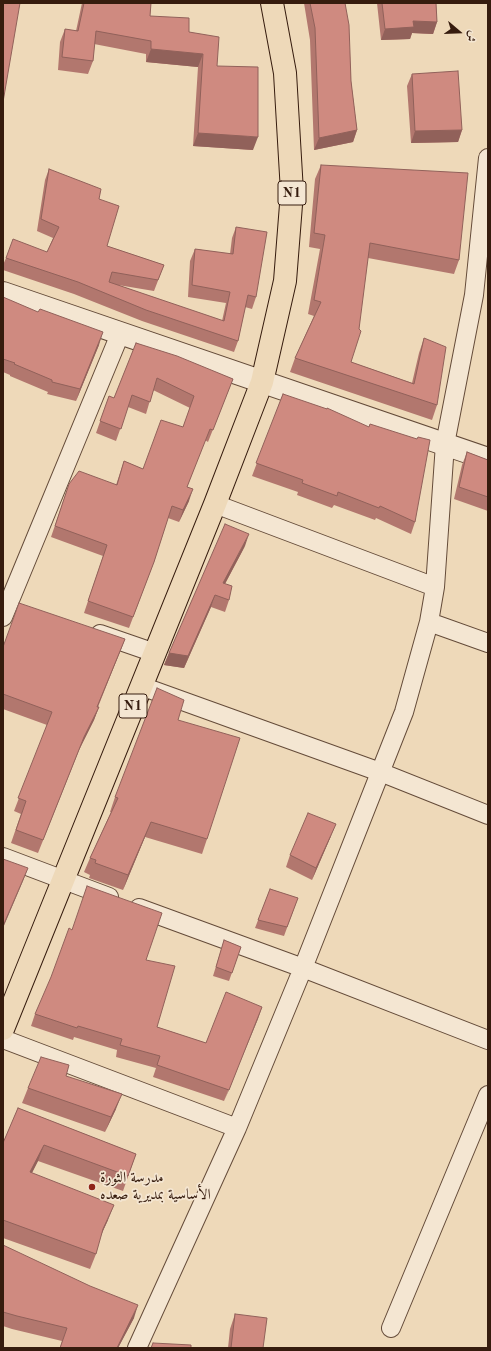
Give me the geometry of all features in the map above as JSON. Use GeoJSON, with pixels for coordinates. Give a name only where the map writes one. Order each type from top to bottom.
{"type":"FeatureCollection","features":[{"type":"Feature","properties":{"kind":"highway","name":"N1"},"geometry":{"type":"LineString","coordinates":[[3,1029],[215,504],[262,382],[285,281],[292,192],[285,72],[272,3]]}},
{"type":"Feature","properties":{"kind":"street"},"geometry":{"type":"LineString","coordinates":[[137,1348],[237,1128],[303,968],[404,712],[429,622],[435,587],[445,444],[474,295],[488,158]]}},
{"type":"Feature","properties":{"kind":"street"},"geometry":{"type":"LineString","coordinates":[[3,292],[120,334],[488,459]]}},
{"type":"Feature","properties":{"kind":"street"},"geometry":{"type":"LineString","coordinates":[[12,609],[120,334]]}},
{"type":"Feature","properties":{"kind":"street"},"geometry":{"type":"LineString","coordinates":[[215,504],[435,587]]}},
{"type":"Feature","properties":{"kind":"street"},"geometry":{"type":"LineString","coordinates":[[429,622],[488,643]]}},
{"type":"Feature","properties":{"kind":"street"},"geometry":{"type":"LineString","coordinates":[[82,628],[155,653]]}},
{"type":"Feature","properties":{"kind":"street"},"geometry":{"type":"LineString","coordinates":[[141,686],[380,772],[488,815]]}},
{"type":"Feature","properties":{"kind":"street"},"geometry":{"type":"LineString","coordinates":[[3,857],[303,968],[488,1040]]}},
{"type":"Feature","properties":{"kind":"street"},"geometry":{"type":"LineString","coordinates":[[3,1039],[237,1128]]}},
{"type":"Feature","properties":{"kind":"street"},"geometry":{"type":"LineString","coordinates":[[391,1328],[488,1095]]}},
{"type":"Feature","properties":{"kind":"building"},"geometry":{"type":"Polygon","coordinates":[[[3,3],[20,3],[3,102],[3,3]]]}},
{"type":"Feature","properties":{"kind":"building"},"geometry":{"type":"Polygon","coordinates":[[[84,3],[151,3],[150,16],[189,18],[189,32],[219,37],[217,66],[258,67],[258,137],[198,133],[203,54],[151,49],[151,41],[96,31],[93,61],[62,57],[65,29],[78,31],[84,3]]]}},
{"type":"Feature","properties":{"kind":"building"},"geometry":{"type":"Polygon","coordinates":[[[310,3],[345,3],[349,25],[351,81],[357,130],[319,138],[315,28],[310,3]]]}},
{"type":"Feature","properties":{"kind":"building"},"geometry":{"type":"Polygon","coordinates":[[[382,3],[436,3],[437,22],[413,21],[414,27],[385,29],[382,3]]]}},
{"type":"Feature","properties":{"kind":"building"},"geometry":{"type":"Polygon","coordinates":[[[458,71],[462,130],[415,131],[412,74],[458,71]]]}},
{"type":"Feature","properties":{"kind":"building"},"geometry":{"type":"Polygon","coordinates":[[[321,165],[468,173],[459,260],[370,243],[359,329],[361,331],[351,362],[414,384],[424,338],[446,347],[437,405],[295,358],[321,302],[314,300],[325,235],[314,233],[321,165]]]}},
{"type":"Feature","properties":{"kind":"building"},"geometry":{"type":"Polygon","coordinates":[[[49,169],[101,189],[99,199],[119,206],[107,246],[164,265],[158,280],[112,272],[109,282],[224,321],[230,292],[192,285],[195,249],[233,254],[236,227],[267,232],[256,297],[248,295],[238,341],[146,310],[78,282],[6,258],[13,239],[47,252],[59,227],[41,219],[49,169]]]}},
{"type":"Feature","properties":{"kind":"building"},"geometry":{"type":"Polygon","coordinates":[[[3,297],[38,312],[40,309],[103,332],[80,389],[52,382],[52,380],[3,359],[3,297]]]}},
{"type":"Feature","properties":{"kind":"building"},"geometry":{"type":"Polygon","coordinates":[[[136,343],[177,356],[233,379],[213,430],[210,429],[187,487],[193,489],[183,510],[172,506],[154,562],[133,617],[88,601],[107,545],[55,526],[69,484],[79,471],[117,485],[124,461],[143,469],[161,420],[183,427],[194,396],[157,378],[150,402],[132,395],[121,429],[100,421],[109,396],[114,398],[136,343]]]}},
{"type":"Feature","properties":{"kind":"building"},"geometry":{"type":"Polygon","coordinates":[[[283,394],[327,408],[369,427],[370,424],[417,439],[418,437],[430,440],[415,522],[380,506],[379,508],[338,492],[337,496],[302,483],[303,480],[256,463],[283,394]]]}},
{"type":"Feature","properties":{"kind":"building"},"geometry":{"type":"Polygon","coordinates":[[[467,452],[488,460],[488,497],[459,487],[467,452]]]}},
{"type":"Feature","properties":{"kind":"building"},"geometry":{"type":"Polygon","coordinates":[[[225,524],[249,534],[223,583],[232,586],[229,600],[215,595],[188,656],[169,653],[225,524]]]}},
{"type":"Feature","properties":{"kind":"building"},"geometry":{"type":"Polygon","coordinates":[[[19,603],[125,639],[97,707],[99,707],[84,737],[43,840],[16,830],[26,801],[18,798],[52,712],[3,694],[3,647],[19,603]]]}},
{"type":"Feature","properties":{"kind":"building"},"geometry":{"type":"Polygon","coordinates":[[[157,688],[184,700],[178,720],[240,738],[207,839],[151,822],[128,875],[95,863],[96,860],[90,858],[118,798],[115,797],[157,688]]]}},
{"type":"Feature","properties":{"kind":"building"},"geometry":{"type":"Polygon","coordinates":[[[308,813],[336,824],[316,868],[290,855],[308,813]]]}},
{"type":"Feature","properties":{"kind":"building"},"geometry":{"type":"Polygon","coordinates":[[[3,859],[28,868],[3,926],[3,859]]]}},
{"type":"Feature","properties":{"kind":"building"},"geometry":{"type":"Polygon","coordinates":[[[87,886],[162,913],[146,960],[175,966],[157,1027],[206,1043],[226,992],[262,1007],[229,1090],[157,1065],[160,1056],[120,1045],[122,1039],[78,1026],[77,1028],[35,1014],[51,977],[69,928],[72,930],[87,886]]]}},
{"type":"Feature","properties":{"kind":"building"},"geometry":{"type":"Polygon","coordinates":[[[270,889],[298,898],[287,927],[258,920],[270,889]]]}},
{"type":"Feature","properties":{"kind":"building"},"geometry":{"type":"Polygon","coordinates":[[[224,940],[241,947],[232,973],[216,967],[224,940]]]}},
{"type":"Feature","properties":{"kind":"building"},"geometry":{"type":"Polygon","coordinates":[[[41,1057],[69,1065],[66,1076],[122,1094],[111,1117],[28,1088],[41,1057]]]}},
{"type":"Feature","properties":{"kind":"building"},"geometry":{"type":"Polygon","coordinates":[[[18,1108],[136,1154],[128,1176],[44,1145],[30,1172],[114,1205],[103,1229],[96,1254],[3,1220],[3,1143],[18,1108]]]}},
{"type":"Feature","properties":{"kind":"building"},"geometry":{"type":"Polygon","coordinates":[[[3,1245],[90,1286],[138,1305],[117,1348],[60,1348],[67,1328],[3,1312],[3,1245]]]}},
{"type":"Feature","properties":{"kind":"building"},"geometry":{"type":"Polygon","coordinates":[[[235,1314],[267,1318],[263,1348],[231,1348],[235,1314]]]}},
{"type":"Feature","properties":{"kind":"building"},"geometry":{"type":"Polygon","coordinates":[[[153,1343],[191,1345],[191,1348],[151,1348],[153,1343]]]}},
{"type":"Feature","properties":{"kind":"place","name":"مدرسة الثورة الأساسية بمديرية صعده"},"geometry":{"type":"Point","coordinates":[92,1187]}}]}
